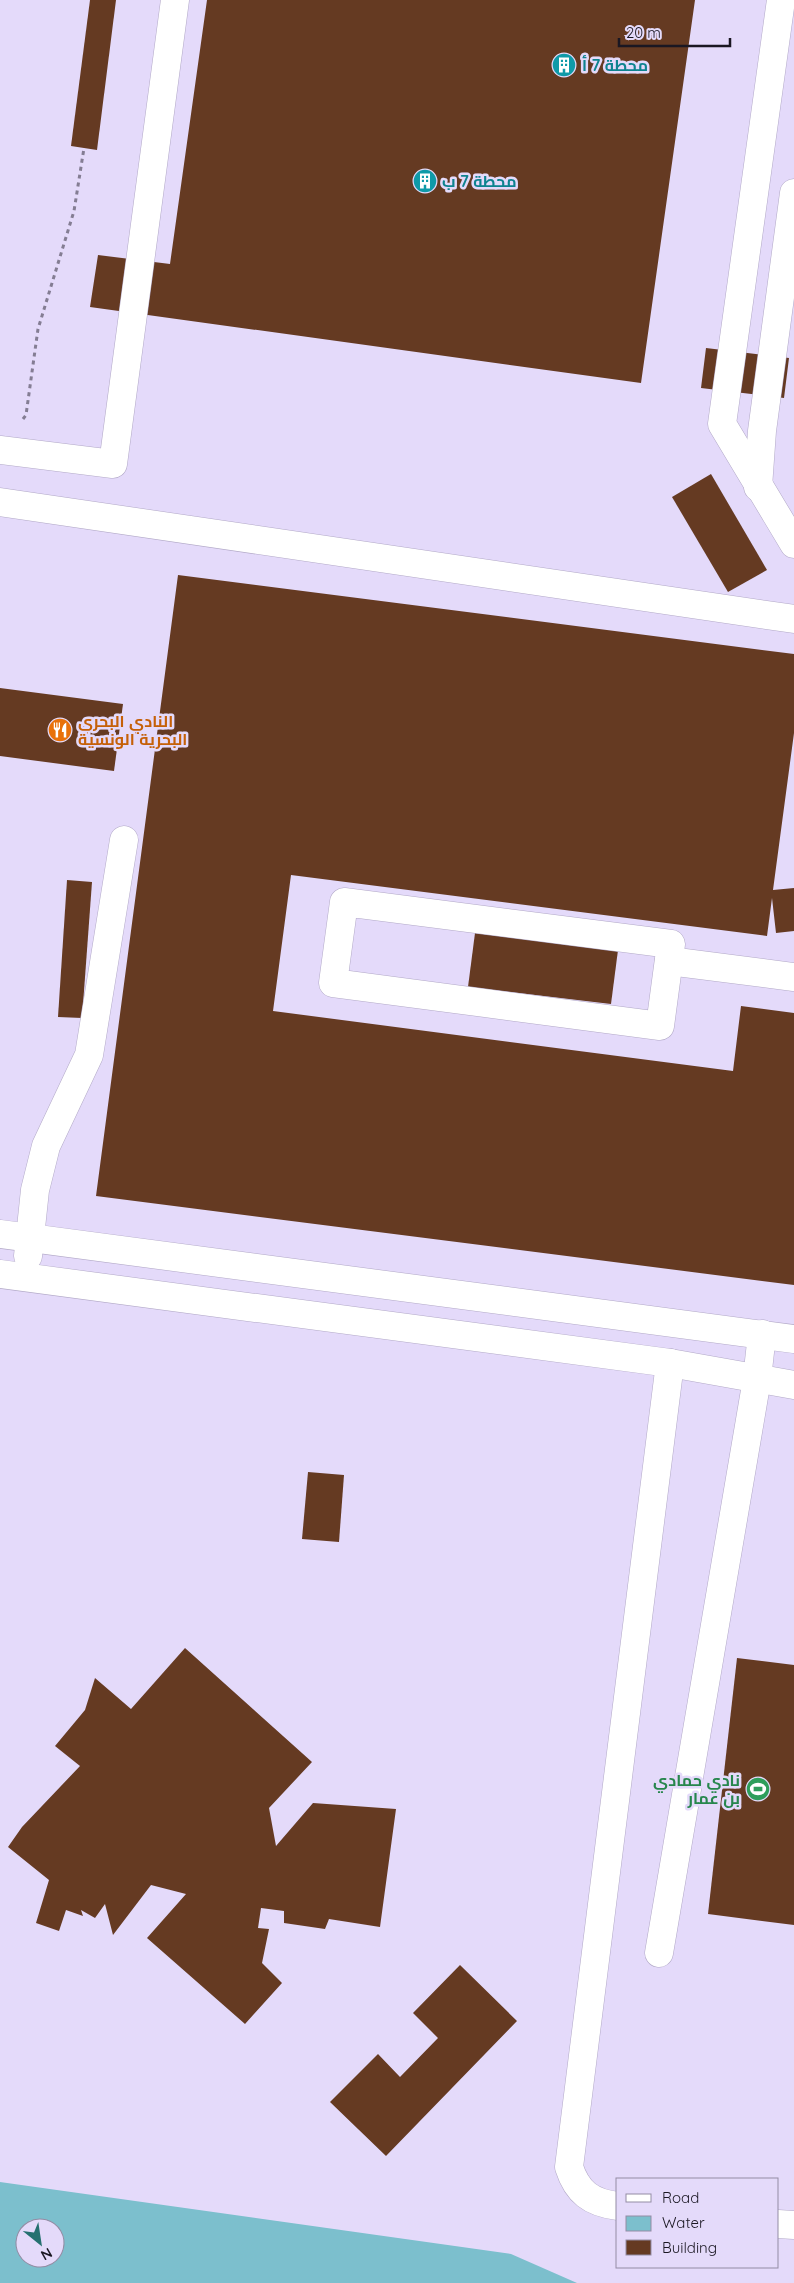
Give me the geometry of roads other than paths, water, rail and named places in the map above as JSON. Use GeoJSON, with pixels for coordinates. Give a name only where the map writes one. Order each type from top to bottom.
{"type":"FeatureCollection","features":[{"type":"Feature","properties":{"kind":"street"},"geometry":{"type":"LineString","coordinates":[[0,450],[113,464],[175,0]]}},
{"type":"Feature","properties":{"kind":"street"},"geometry":{"type":"LineString","coordinates":[[781,0],[722,424],[758,487],[794,544]]}},
{"type":"Feature","properties":{"kind":"street"},"geometry":{"type":"LineString","coordinates":[[758,487],[762,431],[794,193]]}},
{"type":"Feature","properties":{"kind":"street"},"geometry":{"type":"LineString","coordinates":[[0,502],[794,619]]}},
{"type":"Feature","properties":{"kind":"street"},"geometry":{"type":"LineString","coordinates":[[124,840],[89,1055],[46,1146],[35,1190],[30,1239],[13,1276],[670,1363],[794,1385]]}},
{"type":"Feature","properties":{"kind":"street"},"geometry":{"type":"LineString","coordinates":[[344,902],[671,944],[669,961],[660,1026],[333,983],[344,902]]}},
{"type":"Feature","properties":{"kind":"street"},"geometry":{"type":"LineString","coordinates":[[669,961],[794,978]]}},
{"type":"Feature","properties":{"kind":"street"},"geometry":{"type":"LineString","coordinates":[[0,1234],[794,1339]]}},
{"type":"Feature","properties":{"kind":"street"},"geometry":{"type":"LineString","coordinates":[[659,1953],[757,1379],[762,1334]]}},
{"type":"Feature","properties":{"kind":"street"},"geometry":{"type":"LineString","coordinates":[[616,2206],[609,2205],[588,2196],[574,2183],[569,2166],[670,1363]]}},
{"type":"Feature","properties":{"kind":"street"},"geometry":{"type":"LineString","coordinates":[[779,2224],[794,2226]]}},
{"type":"Feature","properties":{"kind":"water"},"geometry":{"type":"Polygon","coordinates":[[[0,2182],[511,2254],[577,2283],[0,2283],[0,2182]]]}},
{"type":"Feature","properties":{"kind":"place","name":"محطة 7 أ"},"geometry":{"type":"Point","coordinates":[564,65]}},
{"type":"Feature","properties":{"kind":"place","name":"محطة 7 ب"},"geometry":{"type":"Point","coordinates":[425,181]}},
{"type":"Feature","properties":{"kind":"place","name":"النادي البحري البحرية الونسية"},"geometry":{"type":"Point","coordinates":[60,730]}},
{"type":"Feature","properties":{"kind":"place","name":"نادي حمادي بن عمار"},"geometry":{"type":"Point","coordinates":[758,1789]}}]}
